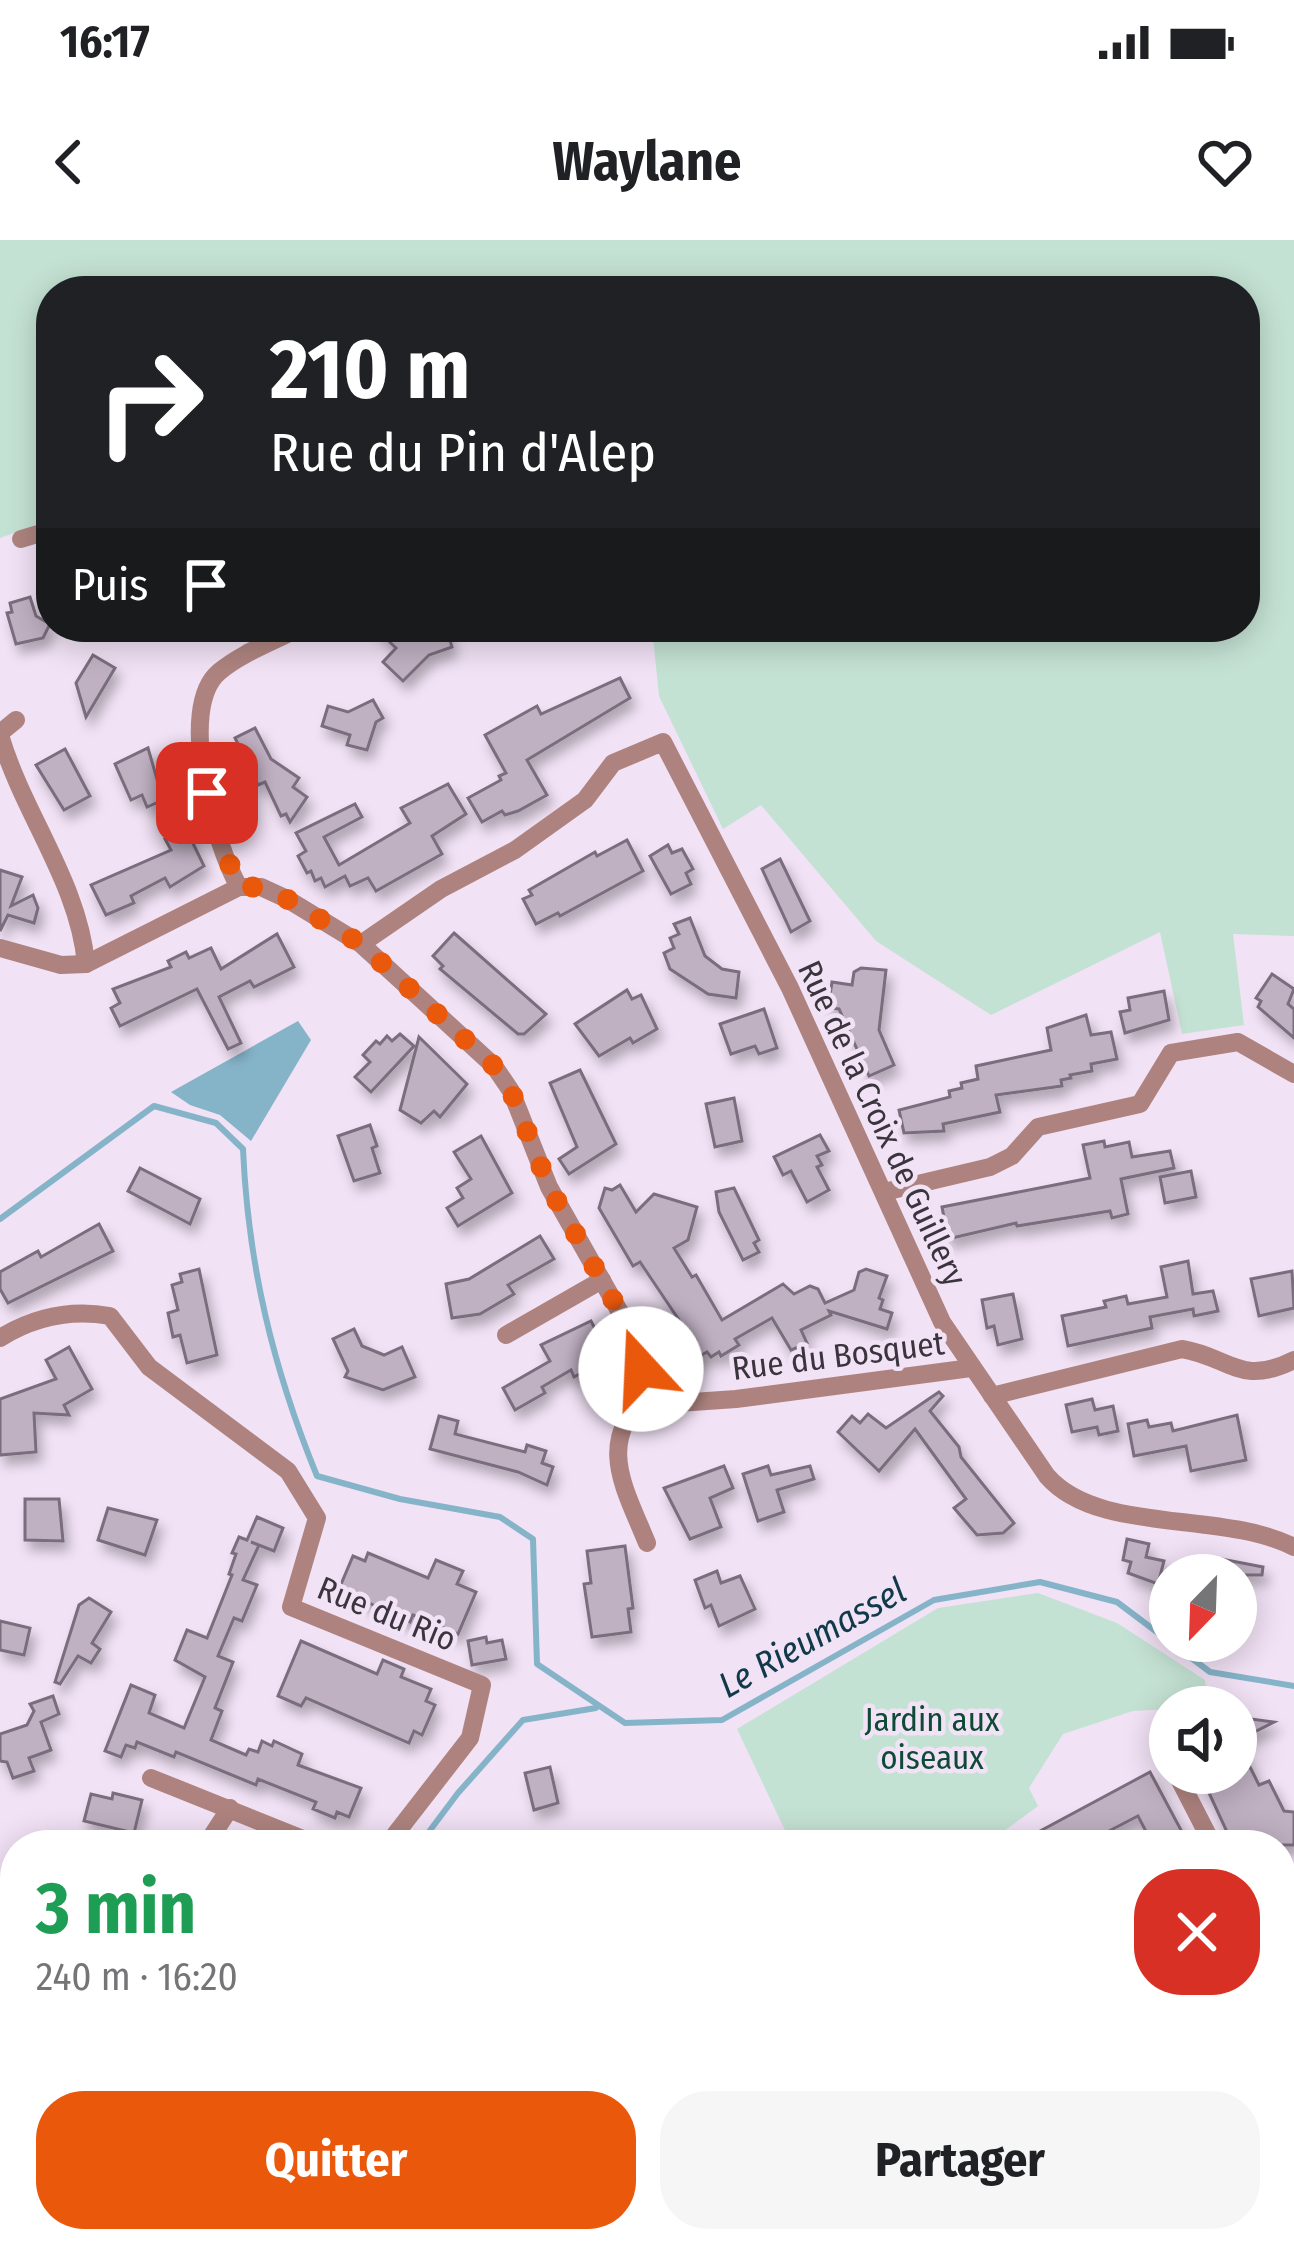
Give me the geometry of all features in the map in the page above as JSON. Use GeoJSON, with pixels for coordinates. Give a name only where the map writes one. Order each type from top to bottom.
{"type":"FeatureCollection","features":[{"type":"Feature","properties":{"kind":"street"},"geometry":{"type":"LineString","coordinates":[[21,539],[36,534]]}},
{"type":"Feature","properties":{"kind":"street"},"geometry":{"type":"LineString","coordinates":[[239,887],[211,818],[201,703],[216,674],[274,642]]}},
{"type":"Feature","properties":{"kind":"street"},"geometry":{"type":"LineString","coordinates":[[16,720],[0,734],[11,774],[80,917],[86,964]]}},
{"type":"Feature","properties":{"kind":"street","name":"Rue de la Croix de Guillery"},"geometry":{"type":"LineString","coordinates":[[361,944],[441,889],[515,850],[585,800],[613,763],[663,742],[790,988],[942,1322],[1047,1476],[1074,1500],[1090,1507],[1250,1530],[1294,1547]]}},
{"type":"Feature","properties":{"kind":"street"},"geometry":{"type":"LineString","coordinates":[[0,948],[61,965],[86,964],[239,887],[261,887],[361,944],[494,1066],[511,1091],[549,1187],[638,1344],[650,1390],[622,1421],[617,1467],[647,1544]]}},
{"type":"Feature","properties":{"kind":"street"},"geometry":{"type":"LineString","coordinates":[[884,1192],[990,1167],[1012,1156],[1038,1127],[1140,1104],[1171,1053],[1238,1042],[1294,1075]]}},
{"type":"Feature","properties":{"kind":"street"},"geometry":{"type":"LineString","coordinates":[[506,1335],[602,1280]]}},
{"type":"Feature","properties":{"kind":"street","name":"Rue du Rio"},"geometry":{"type":"LineString","coordinates":[[0,1338],[25,1323],[80,1311],[110,1316],[149,1366],[288,1471],[317,1519],[291,1607],[482,1685],[470,1738],[399,1830]]}},
{"type":"Feature","properties":{"kind":"street"},"geometry":{"type":"LineString","coordinates":[[992,1396],[1182,1349],[1206,1353],[1234,1371],[1262,1370],[1294,1360]]}},
{"type":"Feature","properties":{"kind":"street","name":"Rue du Bosquet"},"geometry":{"type":"LineString","coordinates":[[650,1390],[664,1404],[736,1400],[971,1368]]}},
{"type":"Feature","properties":{"kind":"street"},"geometry":{"type":"LineString","coordinates":[[151,1778],[282,1830]]}},
{"type":"Feature","properties":{"kind":"street"},"geometry":{"type":"LineString","coordinates":[[1187,1794],[1205,1830]]}},
{"type":"Feature","properties":{"kind":"street"},"geometry":{"type":"LineString","coordinates":[[216,1830],[230,1808]]}},
{"type":"Feature","properties":{"kind":"green space"},"geometry":{"type":"Polygon","coordinates":[[[0,240],[1294,240],[1294,936],[1233,934],[1244,1025],[1182,1034],[1160,932],[991,1015],[876,941],[761,805],[723,829],[659,696],[654,642],[1260,642],[1260,276],[36,276],[36,525],[0,538],[0,240]]]}},
{"type":"Feature","properties":{"kind":"green space","name":"Jardin aux oiseaux"},"geometry":{"type":"Polygon","coordinates":[[[1038,1593],[1117,1623],[1149,1644],[1149,1662],[1177,1662],[1205,1680],[1206,1686],[1149,1686],[1149,1710],[1063,1734],[1029,1788],[1038,1806],[1005,1830],[785,1830],[737,1729],[938,1608],[1038,1593]]]}},
{"type":"Feature","properties":{"kind":"water"},"geometry":{"type":"Polygon","coordinates":[[[298,1021],[311,1040],[251,1141],[220,1115],[190,1105],[171,1092],[298,1021]]]}},
{"type":"Feature","properties":{"kind":"building"},"geometry":{"type":"Polygon","coordinates":[[[30,597],[36,640],[16,644],[7,613],[12,612],[10,603],[30,597]]]}},
{"type":"Feature","properties":{"kind":"building"},"geometry":{"type":"Polygon","coordinates":[[[390,642],[450,642],[452,647],[429,655],[403,681],[383,662],[396,648],[390,642]]]}},
{"type":"Feature","properties":{"kind":"building"},"geometry":{"type":"Polygon","coordinates":[[[93,655],[115,668],[86,717],[76,683],[93,655]]]}},
{"type":"Feature","properties":{"kind":"building"},"geometry":{"type":"Polygon","coordinates":[[[620,678],[630,698],[527,760],[547,795],[518,811],[505,815],[502,811],[482,822],[468,798],[506,773],[485,735],[537,706],[541,714],[620,678]]]}},
{"type":"Feature","properties":{"kind":"building"},"geometry":{"type":"Polygon","coordinates":[[[373,700],[383,718],[376,722],[367,750],[347,745],[350,735],[322,726],[328,706],[348,712],[373,700]]]}},
{"type":"Feature","properties":{"kind":"building"},"geometry":{"type":"Polygon","coordinates":[[[255,728],[271,759],[299,778],[293,787],[307,797],[290,822],[286,814],[281,816],[265,782],[258,785],[235,738],[255,728]]]}},
{"type":"Feature","properties":{"kind":"building"},"geometry":{"type":"Polygon","coordinates":[[[148,748],[163,800],[147,807],[142,795],[131,800],[115,764],[148,748]]]}},
{"type":"Feature","properties":{"kind":"building"},"geometry":{"type":"Polygon","coordinates":[[[65,749],[90,796],[64,810],[36,765],[65,749]]]}},
{"type":"Feature","properties":{"kind":"building"},"geometry":{"type":"Polygon","coordinates":[[[448,784],[466,814],[432,836],[442,854],[376,891],[368,878],[350,886],[345,876],[325,887],[321,878],[315,881],[311,871],[307,873],[298,856],[306,851],[296,833],[355,804],[362,817],[324,837],[339,865],[410,823],[401,808],[448,784]]]}},
{"type":"Feature","properties":{"kind":"building"},"geometry":{"type":"Polygon","coordinates":[[[186,829],[204,866],[170,887],[165,878],[131,896],[134,903],[106,915],[91,885],[171,850],[165,839],[186,829]]]}},
{"type":"Feature","properties":{"kind":"building"},"geometry":{"type":"Polygon","coordinates":[[[627,840],[643,871],[536,924],[523,899],[532,895],[529,890],[595,852],[597,856],[627,840]]]}},
{"type":"Feature","properties":{"kind":"building"},"geometry":{"type":"Polygon","coordinates":[[[668,845],[672,853],[682,849],[693,869],[686,873],[691,884],[671,894],[650,856],[668,845]]]}},
{"type":"Feature","properties":{"kind":"building"},"geometry":{"type":"Polygon","coordinates":[[[780,859],[810,921],[791,932],[762,869],[780,859]]]}},
{"type":"Feature","properties":{"kind":"building"},"geometry":{"type":"Polygon","coordinates":[[[0,870],[22,877],[11,906],[33,895],[38,908],[34,923],[8,915],[0,931],[0,870]]]}},
{"type":"Feature","properties":{"kind":"building"},"geometry":{"type":"Polygon","coordinates":[[[690,918],[705,956],[722,969],[739,972],[736,998],[708,994],[670,969],[664,953],[674,948],[670,938],[679,934],[674,924],[690,918]]]}},
{"type":"Feature","properties":{"kind":"building"},"geometry":{"type":"Polygon","coordinates":[[[454,933],[546,1014],[524,1034],[518,1034],[440,969],[443,966],[433,956],[454,933]]]}},
{"type":"Feature","properties":{"kind":"building"},"geometry":{"type":"Polygon","coordinates":[[[277,934],[294,967],[254,987],[250,981],[219,997],[241,1043],[228,1049],[197,989],[120,1026],[111,1008],[120,1003],[113,989],[171,967],[168,961],[186,952],[189,958],[211,948],[221,969],[277,934]]]}},
{"type":"Feature","properties":{"kind":"building"},"geometry":{"type":"Polygon","coordinates":[[[886,970],[879,1030],[894,1065],[869,1076],[839,1009],[828,1008],[832,982],[852,985],[854,972],[886,970]]]}},
{"type":"Feature","properties":{"kind":"building"},"geometry":{"type":"Polygon","coordinates":[[[1272,974],[1294,989],[1288,1004],[1294,1009],[1294,1038],[1258,1007],[1261,1001],[1256,998],[1272,974]]]}},
{"type":"Feature","properties":{"kind":"building"},"geometry":{"type":"Polygon","coordinates":[[[627,990],[632,999],[641,995],[657,1029],[599,1056],[575,1024],[627,990]]]}},
{"type":"Feature","properties":{"kind":"building"},"geometry":{"type":"Polygon","coordinates":[[[1164,991],[1169,1020],[1125,1033],[1120,1012],[1130,1010],[1128,998],[1164,991]]]}},
{"type":"Feature","properties":{"kind":"building"},"geometry":{"type":"Polygon","coordinates":[[[764,1009],[777,1048],[759,1054],[755,1046],[731,1054],[720,1024],[764,1009]]]}},
{"type":"Feature","properties":{"kind":"building"},"geometry":{"type":"Polygon","coordinates":[[[1086,1015],[1091,1035],[1111,1032],[1117,1059],[1091,1064],[1092,1071],[1070,1075],[1061,1080],[1062,1086],[996,1095],[1000,1112],[943,1124],[944,1131],[904,1133],[899,1110],[950,1097],[949,1091],[962,1088],[961,1083],[978,1079],[976,1066],[1051,1050],[1047,1028],[1086,1015]]]}},
{"type":"Feature","properties":{"kind":"building"},"geometry":{"type":"Polygon","coordinates":[[[400,1034],[414,1046],[371,1092],[355,1077],[370,1062],[363,1055],[376,1041],[380,1044],[387,1036],[392,1041],[400,1034]]]}},
{"type":"Feature","properties":{"kind":"building"},"geometry":{"type":"Polygon","coordinates":[[[419,1037],[467,1084],[440,1117],[434,1111],[421,1123],[400,1110],[419,1037]]]}},
{"type":"Feature","properties":{"kind":"building"},"geometry":{"type":"Polygon","coordinates":[[[580,1070],[616,1144],[569,1174],[559,1159],[577,1147],[550,1083],[580,1070]]]}},
{"type":"Feature","properties":{"kind":"building"},"geometry":{"type":"Polygon","coordinates":[[[734,1098],[742,1141],[715,1147],[706,1104],[734,1098]]]}},
{"type":"Feature","properties":{"kind":"building"},"geometry":{"type":"Polygon","coordinates":[[[370,1125],[380,1173],[354,1181],[338,1136],[370,1125]]]}},
{"type":"Feature","properties":{"kind":"building"},"geometry":{"type":"Polygon","coordinates":[[[820,1135],[829,1151],[817,1156],[822,1165],[817,1167],[829,1190],[807,1202],[791,1171],[783,1175],[774,1157],[820,1135]]]}},
{"type":"Feature","properties":{"kind":"building"},"geometry":{"type":"Polygon","coordinates":[[[481,1136],[512,1193],[458,1226],[447,1208],[463,1198],[457,1188],[471,1179],[454,1152],[481,1136]]]}},
{"type":"Feature","properties":{"kind":"building"},"geometry":{"type":"Polygon","coordinates":[[[1104,1141],[1105,1147],[1129,1142],[1132,1157],[1170,1151],[1174,1168],[1121,1179],[1128,1214],[1112,1218],[1110,1211],[1016,1223],[948,1239],[942,1207],[1090,1178],[1083,1145],[1104,1141]]]}},
{"type":"Feature","properties":{"kind":"building"},"geometry":{"type":"Polygon","coordinates":[[[140,1168],[200,1199],[190,1224],[128,1191],[140,1168]]]}},
{"type":"Feature","properties":{"kind":"building"},"geometry":{"type":"Polygon","coordinates":[[[1191,1171],[1196,1197],[1165,1203],[1160,1177],[1191,1171]]]}},
{"type":"Feature","properties":{"kind":"building"},"geometry":{"type":"Polygon","coordinates":[[[620,1185],[636,1212],[654,1194],[697,1207],[688,1240],[674,1248],[722,1320],[783,1284],[794,1294],[810,1286],[818,1289],[825,1303],[854,1290],[859,1272],[866,1269],[887,1276],[879,1298],[883,1300],[880,1309],[892,1313],[887,1329],[829,1311],[831,1315],[801,1330],[807,1343],[791,1350],[772,1318],[735,1339],[739,1345],[721,1356],[719,1352],[711,1357],[707,1352],[688,1363],[673,1336],[685,1329],[640,1262],[633,1266],[599,1208],[605,1188],[620,1185]]]}},
{"type":"Feature","properties":{"kind":"building"},"geometry":{"type":"Polygon","coordinates":[[[734,1188],[759,1240],[754,1243],[759,1252],[743,1260],[719,1212],[716,1192],[734,1188]]]}},
{"type":"Feature","properties":{"kind":"building"},"geometry":{"type":"Polygon","coordinates":[[[99,1224],[113,1251],[8,1303],[0,1289],[0,1272],[38,1251],[41,1257],[99,1224]]]}},
{"type":"Feature","properties":{"kind":"building"},"geometry":{"type":"Polygon","coordinates":[[[540,1236],[554,1259],[508,1285],[514,1294],[480,1314],[452,1318],[446,1284],[469,1279],[540,1236]]]}},
{"type":"Feature","properties":{"kind":"building"},"geometry":{"type":"Polygon","coordinates":[[[1188,1261],[1193,1294],[1213,1291],[1218,1311],[1194,1316],[1193,1309],[1150,1317],[1152,1328],[1068,1346],[1062,1316],[1106,1307],[1104,1301],[1126,1296],[1128,1304],[1167,1297],[1161,1267],[1188,1261]]]}},
{"type":"Feature","properties":{"kind":"building"},"geometry":{"type":"Polygon","coordinates":[[[199,1269],[217,1355],[187,1363],[180,1335],[173,1337],[168,1313],[178,1310],[172,1285],[182,1282],[180,1274],[199,1269]]]}},
{"type":"Feature","properties":{"kind":"building"},"geometry":{"type":"Polygon","coordinates":[[[1292,1271],[1294,1308],[1259,1316],[1251,1279],[1292,1271]]]}},
{"type":"Feature","properties":{"kind":"building"},"geometry":{"type":"Polygon","coordinates":[[[1013,1294],[1022,1339],[998,1345],[994,1326],[987,1328],[982,1300],[1013,1294]]]}},
{"type":"Feature","properties":{"kind":"building"},"geometry":{"type":"Polygon","coordinates":[[[591,1321],[605,1348],[590,1357],[594,1366],[574,1377],[571,1370],[542,1387],[545,1393],[515,1410],[503,1388],[550,1361],[541,1345],[591,1321]]]}},
{"type":"Feature","properties":{"kind":"building"},"geometry":{"type":"Polygon","coordinates":[[[354,1329],[362,1346],[384,1355],[402,1347],[415,1377],[383,1390],[345,1377],[348,1371],[333,1339],[354,1329]]]}},
{"type":"Feature","properties":{"kind":"building"},"geometry":{"type":"Polygon","coordinates":[[[69,1347],[92,1389],[64,1405],[69,1415],[34,1413],[36,1452],[0,1455],[0,1399],[56,1379],[46,1360],[69,1347]]]}},
{"type":"Feature","properties":{"kind":"building"},"geometry":{"type":"Polygon","coordinates":[[[939,1392],[943,1396],[930,1411],[1014,1523],[1003,1533],[977,1535],[954,1508],[966,1499],[915,1429],[879,1471],[838,1432],[852,1416],[860,1423],[868,1414],[886,1428],[939,1392]]]}},
{"type":"Feature","properties":{"kind":"building"},"geometry":{"type":"Polygon","coordinates":[[[1092,1399],[1095,1410],[1113,1406],[1118,1431],[1099,1435],[1097,1427],[1072,1432],[1066,1405],[1092,1399]]]}},
{"type":"Feature","properties":{"kind":"building"},"geometry":{"type":"Polygon","coordinates":[[[1237,1415],[1246,1460],[1191,1471],[1186,1446],[1134,1456],[1128,1424],[1171,1423],[1173,1431],[1237,1415]]]}},
{"type":"Feature","properties":{"kind":"building"},"geometry":{"type":"Polygon","coordinates":[[[439,1416],[458,1421],[455,1434],[525,1452],[527,1445],[546,1451],[542,1463],[553,1467],[547,1485],[518,1472],[430,1449],[439,1416]]]}},
{"type":"Feature","properties":{"kind":"building"},"geometry":{"type":"Polygon","coordinates":[[[724,1466],[733,1488],[710,1498],[721,1527],[690,1539],[664,1488],[724,1466]]]}},
{"type":"Feature","properties":{"kind":"building"},"geometry":{"type":"Polygon","coordinates":[[[768,1466],[771,1475],[810,1466],[814,1479],[777,1490],[784,1512],[758,1521],[743,1474],[768,1466]]]}},
{"type":"Feature","properties":{"kind":"building"},"geometry":{"type":"Polygon","coordinates":[[[25,1499],[59,1499],[63,1541],[25,1540],[25,1499]]]}},
{"type":"Feature","properties":{"kind":"building"},"geometry":{"type":"Polygon","coordinates":[[[108,1508],[157,1520],[145,1555],[98,1540],[108,1508]]]}},
{"type":"Feature","properties":{"kind":"building"},"geometry":{"type":"Polygon","coordinates":[[[257,1517],[283,1528],[274,1551],[259,1545],[243,1580],[257,1585],[242,1621],[234,1618],[218,1656],[233,1662],[215,1708],[222,1711],[211,1740],[246,1755],[249,1749],[258,1752],[262,1741],[272,1746],[274,1741],[302,1754],[298,1765],[361,1788],[349,1817],[337,1812],[335,1818],[313,1809],[316,1802],[258,1779],[256,1785],[176,1752],[174,1757],[137,1742],[135,1748],[126,1745],[121,1757],[105,1751],[131,1685],[155,1695],[149,1713],[184,1728],[205,1677],[175,1660],[187,1630],[207,1638],[232,1575],[236,1554],[232,1553],[239,1537],[247,1540],[257,1517]]]}},
{"type":"Feature","properties":{"kind":"building"},"geometry":{"type":"Polygon","coordinates":[[[1127,1539],[1149,1544],[1149,1581],[1128,1573],[1131,1562],[1123,1560],[1127,1539]]]}},
{"type":"Feature","properties":{"kind":"building"},"geometry":{"type":"Polygon","coordinates":[[[625,1546],[633,1608],[628,1609],[631,1632],[592,1637],[584,1584],[591,1583],[587,1551],[625,1546]]]}},
{"type":"Feature","properties":{"kind":"building"},"geometry":{"type":"Polygon","coordinates":[[[368,1553],[428,1578],[436,1560],[463,1571],[457,1584],[476,1592],[458,1634],[413,1615],[410,1622],[339,1589],[353,1556],[365,1561],[368,1553]]]}},
{"type":"Feature","properties":{"kind":"building"},"geometry":{"type":"Polygon","coordinates":[[[717,1571],[721,1583],[740,1576],[755,1609],[719,1626],[711,1605],[705,1608],[695,1580],[717,1571]]]}},
{"type":"Feature","properties":{"kind":"building"},"geometry":{"type":"Polygon","coordinates":[[[89,1598],[111,1612],[92,1643],[100,1649],[91,1663],[78,1656],[60,1684],[55,1682],[79,1605],[89,1598]]]}},
{"type":"Feature","properties":{"kind":"building"},"geometry":{"type":"Polygon","coordinates":[[[0,1621],[30,1628],[24,1655],[0,1650],[0,1621]]]}},
{"type":"Feature","properties":{"kind":"building"},"geometry":{"type":"Polygon","coordinates":[[[486,1637],[487,1643],[502,1640],[506,1659],[472,1665],[468,1641],[486,1637]]]}},
{"type":"Feature","properties":{"kind":"building"},"geometry":{"type":"Polygon","coordinates":[[[301,1641],[377,1674],[383,1660],[404,1669],[401,1677],[431,1689],[426,1701],[435,1705],[422,1735],[414,1731],[409,1743],[306,1698],[301,1706],[278,1696],[301,1641]]]}},
{"type":"Feature","properties":{"kind":"building"},"geometry":{"type":"Polygon","coordinates":[[[53,1696],[59,1714],[41,1722],[51,1750],[29,1758],[34,1771],[13,1778],[7,1762],[0,1761],[0,1734],[27,1725],[34,1711],[30,1704],[53,1696]]]}},
{"type":"Feature","properties":{"kind":"building"},"geometry":{"type":"Polygon","coordinates":[[[1257,1720],[1274,1722],[1257,1731],[1257,1720]]]}},
{"type":"Feature","properties":{"kind":"building"},"geometry":{"type":"Polygon","coordinates":[[[550,1767],[558,1803],[534,1810],[525,1773],[550,1767]]]}},
{"type":"Feature","properties":{"kind":"building"},"geometry":{"type":"Polygon","coordinates":[[[1149,1773],[1149,1794],[1162,1794],[1181,1830],[1145,1830],[1138,1816],[1111,1830],[1042,1830],[1149,1773]]]}},
{"type":"Feature","properties":{"kind":"building"},"geometry":{"type":"Polygon","coordinates":[[[1257,1781],[1259,1785],[1269,1781],[1284,1811],[1294,1812],[1294,1830],[1226,1830],[1210,1794],[1257,1794],[1257,1781]]]}},
{"type":"Feature","properties":{"kind":"building"},"geometry":{"type":"Polygon","coordinates":[[[113,1793],[142,1800],[135,1830],[84,1821],[91,1794],[112,1799],[113,1793]]]}},
{"type":"Feature","properties":{"kind":"waterway","name":"Le Rieumassel"},"geometry":{"type":"LineString","coordinates":[[0,1219],[154,1106],[216,1123],[243,1149],[250,1234],[265,1316],[317,1476],[400,1499],[500,1517],[533,1539],[537,1664],[625,1723],[722,1720],[934,1600],[1040,1582],[1117,1602],[1210,1672],[1294,1686]]}},
{"type":"Feature","properties":{"kind":"waterway"},"geometry":{"type":"LineString","coordinates":[[430,1830],[523,1720],[596,1708]]}},
{"type":"Feature","properties":{"kind":"route"},"geometry":{"type":"LineString","coordinates":[[207,793],[211,818],[239,887],[261,887],[287,899],[361,944],[494,1066],[511,1091],[549,1187],[638,1344],[641,1369]]}}]}
